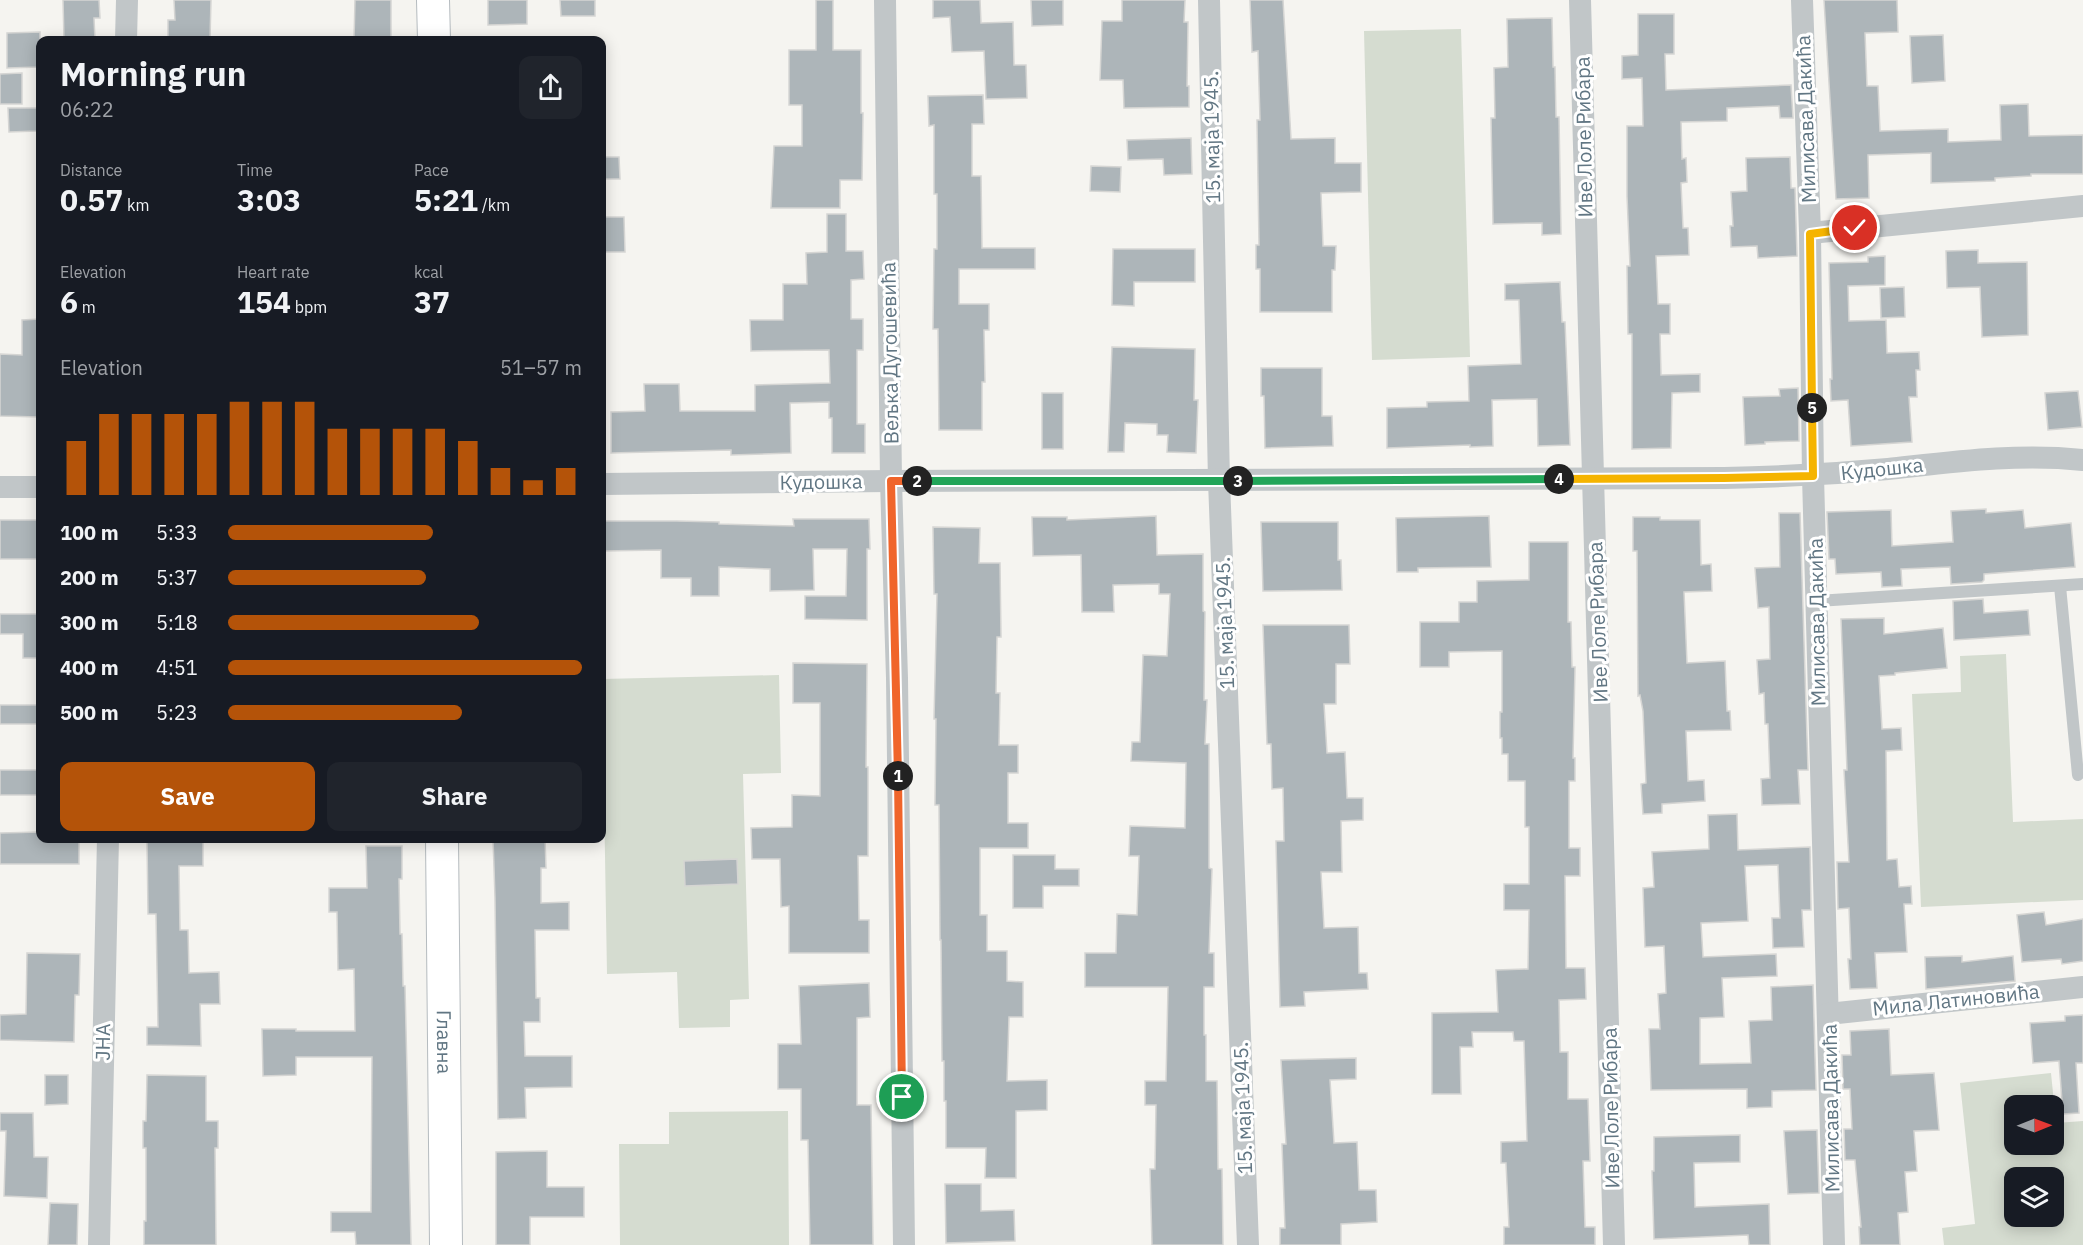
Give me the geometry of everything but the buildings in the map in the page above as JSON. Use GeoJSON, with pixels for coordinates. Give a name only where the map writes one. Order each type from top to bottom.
{"type":"FeatureCollection","features":[{"type":"Feature","properties":{"kind":"main road"},"geometry":{"type":"LineString","coordinates":[[433,0],[434,36]]}},
{"type":"Feature","properties":{"kind":"main road","name":"Главна"},"geometry":{"type":"LineString","coordinates":[[442,843],[446,1245]]}},
{"type":"Feature","properties":{"kind":"street"},"geometry":{"type":"LineString","coordinates":[[126,36],[127,0]]}},
{"type":"Feature","properties":{"kind":"street","name":"Вељка Дугошевића"},"geometry":{"type":"LineString","coordinates":[[885,0],[904,1245]]}},
{"type":"Feature","properties":{"kind":"street","name":"15. маја 1945."},"geometry":{"type":"LineString","coordinates":[[1209,0],[1219,481],[1248,1245]]}},
{"type":"Feature","properties":{"kind":"street","name":"Иве Лоле Рибара"},"geometry":{"type":"LineString","coordinates":[[1580,0],[1614,1245]]}},
{"type":"Feature","properties":{"kind":"street","name":"Милисава Дакића"},"geometry":{"type":"LineString","coordinates":[[1802,0],[1810,234],[1813,476],[1834,1245]]}},
{"type":"Feature","properties":{"kind":"street"},"geometry":{"type":"LineString","coordinates":[[1810,234],[2083,206]]}},
{"type":"Feature","properties":{"kind":"street","name":"Кудошка"},"geometry":{"type":"LineString","coordinates":[[606,484],[1724,478],[1813,476],[2008,457],[2050,456],[2083,460]]}},
{"type":"Feature","properties":{"kind":"street"},"geometry":{"type":"LineString","coordinates":[[0,487],[36,487]]}},
{"type":"Feature","properties":{"kind":"street","name":"ЈНА"},"geometry":{"type":"LineString","coordinates":[[99,1245],[108,843]]}},
{"type":"Feature","properties":{"kind":"street","name":"Мила Латиновића"},"geometry":{"type":"LineString","coordinates":[[1828,1014],[2083,987]]}},
{"type":"Feature","properties":{"kind":"lane"},"geometry":{"type":"LineString","coordinates":[[1817,601],[2083,584]]}},
{"type":"Feature","properties":{"kind":"lane"},"geometry":{"type":"LineString","coordinates":[[2060,586],[2078,775]]}},
{"type":"Feature","properties":{"kind":"shaded area"},"geometry":{"type":"Polygon","coordinates":[[[1461,29],[1470,357],[1372,360],[1364,31],[1461,29]]]}},
{"type":"Feature","properties":{"kind":"shaded area"},"geometry":{"type":"Polygon","coordinates":[[[2006,654],[2013,822],[2083,819],[2083,900],[1921,907],[1912,694],[1961,692],[1960,656],[2006,654]]]}},
{"type":"Feature","properties":{"kind":"shaded area"},"geometry":{"type":"Polygon","coordinates":[[[779,675],[781,773],[743,774],[749,999],[730,1000],[730,1027],[679,1028],[677,972],[607,974],[606,679],[779,675]]]}},
{"type":"Feature","properties":{"kind":"shaded area"},"geometry":{"type":"Polygon","coordinates":[[[2051,1073],[2053,1095],[2004,1095],[2004,1155],[2064,1155],[2064,1122],[2083,1121],[2083,1245],[1944,1245],[1942,1228],[1975,1224],[1960,1083],[2051,1073]]]}},
{"type":"Feature","properties":{"kind":"shaded area"},"geometry":{"type":"Polygon","coordinates":[[[788,1111],[789,1245],[620,1245],[619,1144],[669,1144],[669,1112],[788,1111]]]}},
{"type":"Feature","properties":{"kind":"route"},"geometry":{"type":"LineString","coordinates":[[902,1097],[897,678],[891,481],[1633,479],[1813,476],[1810,234],[1855,228]]}}]}
